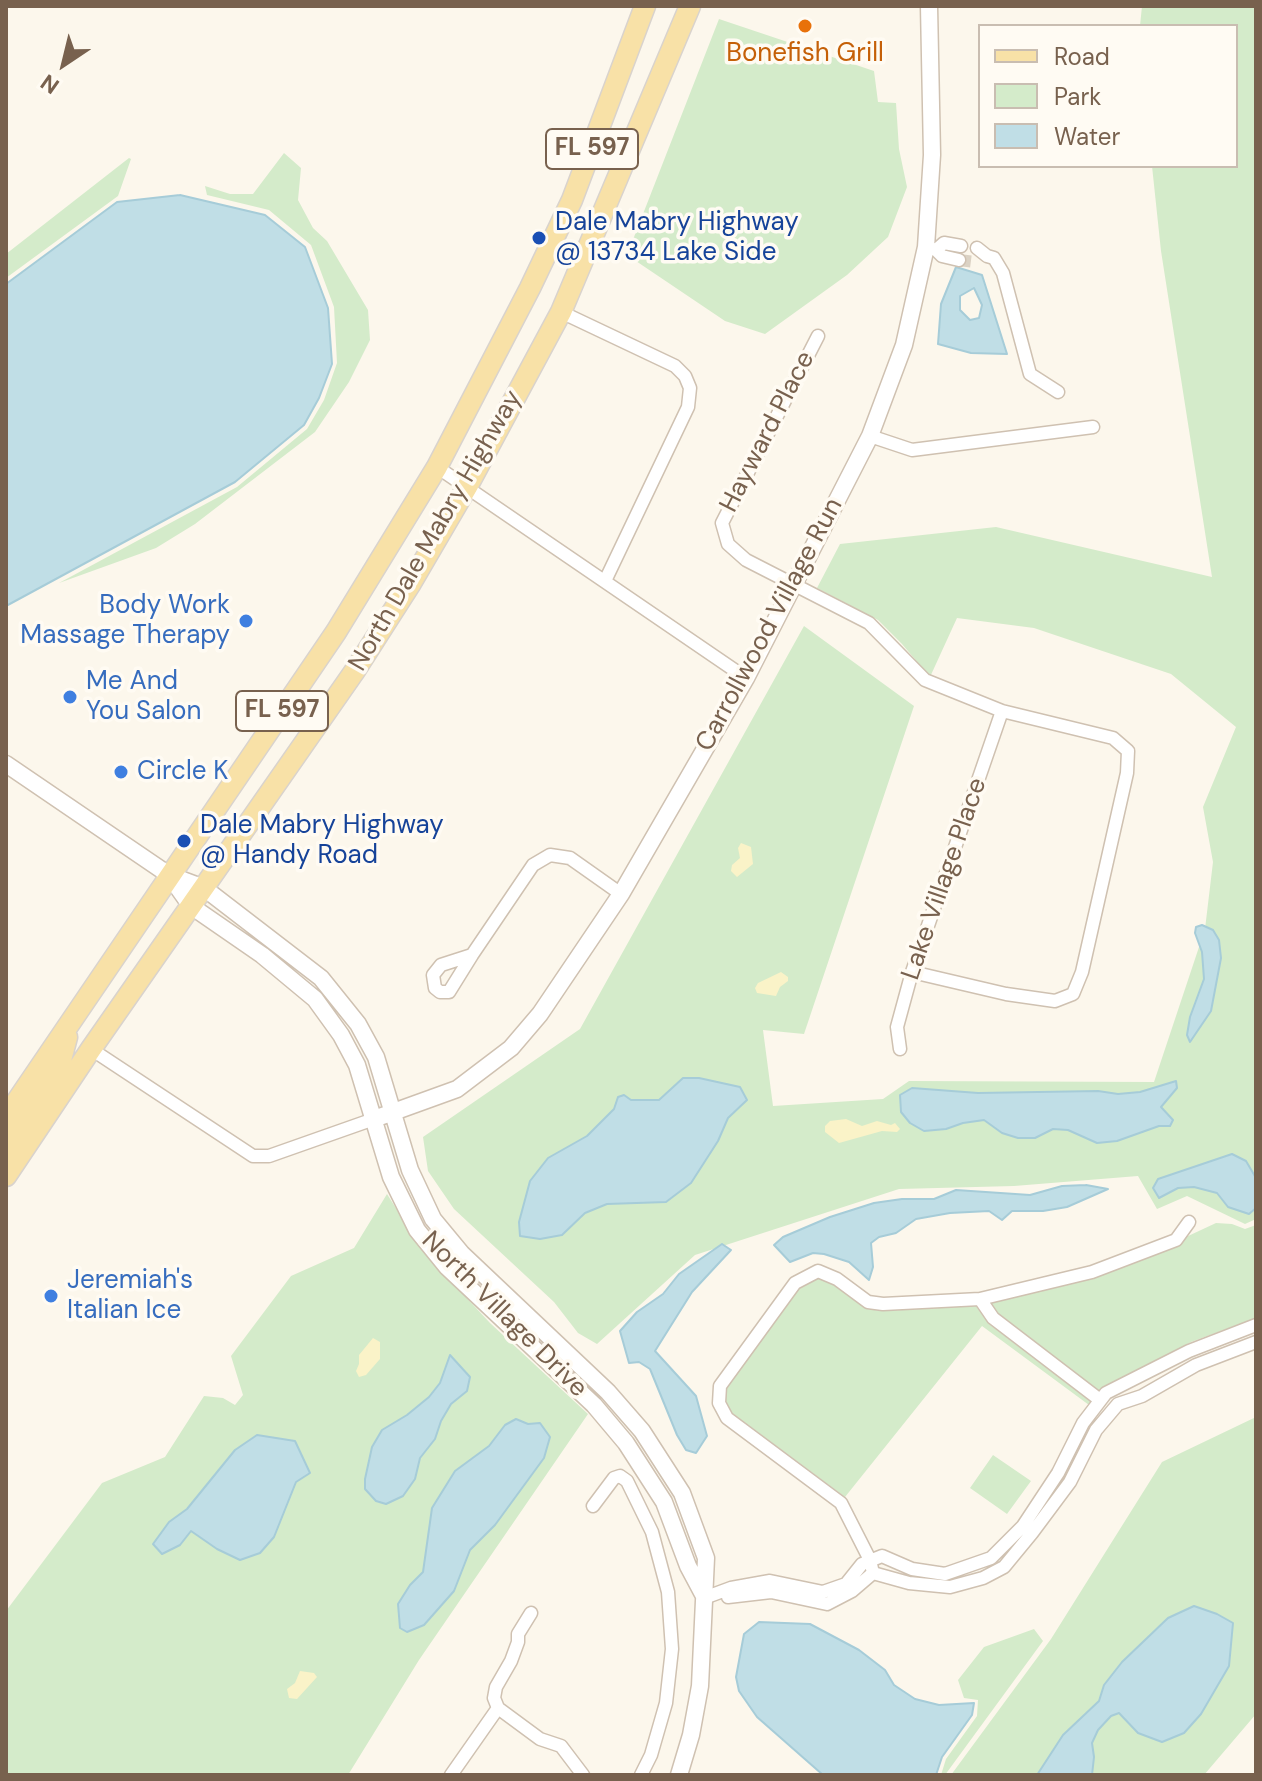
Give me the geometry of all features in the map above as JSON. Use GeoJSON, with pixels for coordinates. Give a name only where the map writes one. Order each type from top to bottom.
{"type":"FeatureCollection","features":[{"type":"Feature","properties":{"kind":"main road","name":"North Dale Mabry Highway"},"geometry":{"type":"LineString","coordinates":[[6,1117],[336,632],[437,467],[572,200],[645,6]]}},
{"type":"Feature","properties":{"kind":"main road","name":"North Dale Mabry Highway"},"geometry":{"type":"LineString","coordinates":[[6,1176],[354,672],[411,583],[467,487],[561,312],[690,6]]}},
{"type":"Feature","properties":{"kind":"main road"},"geometry":{"type":"LineString","coordinates":[[6,1145],[60,1064],[72,1022]]}},
{"type":"Feature","properties":{"kind":"street","name":"Carrollwood Village Run"},"geometry":{"type":"LineString","coordinates":[[374,1119],[457,1089],[511,1048],[540,1014],[621,894],[795,587],[870,436],[904,345],[931,248],[929,6]]}},
{"type":"Feature","properties":{"kind":"street"},"geometry":{"type":"LineString","coordinates":[[931,248],[944,243],[961,246]]}},
{"type":"Feature","properties":{"kind":"street"},"geometry":{"type":"LineString","coordinates":[[931,248],[942,256],[959,260]]}},
{"type":"Feature","properties":{"kind":"street"},"geometry":{"type":"LineString","coordinates":[[980,255],[994,258],[1003,273],[1030,374],[1058,392]]}},
{"type":"Feature","properties":{"kind":"street"},"geometry":{"type":"LineString","coordinates":[[561,312],[675,366],[685,376],[690,388],[688,407],[605,581]]}},
{"type":"Feature","properties":{"kind":"street","name":"Hayward Place"},"geometry":{"type":"LineString","coordinates":[[818,336],[722,523],[728,544],[746,560],[869,623],[925,680],[1002,711],[1113,738],[1128,751],[1127,773],[1082,972],[1073,994],[1055,1001],[1006,994],[912,972]]}},
{"type":"Feature","properties":{"kind":"street"},"geometry":{"type":"LineString","coordinates":[[870,436],[912,450],[1093,427]]}},
{"type":"Feature","properties":{"kind":"street"},"geometry":{"type":"LineString","coordinates":[[437,467],[746,678]]}},
{"type":"Feature","properties":{"kind":"street","name":"Lake Village Place"},"geometry":{"type":"LineString","coordinates":[[900,1049],[897,1027],[912,972],[1002,711]]}},
{"type":"Feature","properties":{"kind":"street"},"geometry":{"type":"LineString","coordinates":[[6,765],[169,875]]}},
{"type":"Feature","properties":{"kind":"street"},"geometry":{"type":"LineString","coordinates":[[472,955],[533,865],[550,855],[570,858],[621,894]]}},
{"type":"Feature","properties":{"kind":"street","name":"North Village Drive"},"geometry":{"type":"LineString","coordinates":[[169,875],[204,888],[321,978],[358,1024],[376,1057],[410,1170],[433,1219],[462,1254],[608,1392],[642,1431],[682,1493],[706,1558],[700,1686],[691,1735],[679,1775]]}},
{"type":"Feature","properties":{"kind":"street","name":"North Village Drive"},"geometry":{"type":"LineString","coordinates":[[169,875],[191,906],[262,955],[315,999],[341,1035],[357,1065],[391,1177],[417,1230],[447,1267],[594,1405],[626,1443],[664,1502],[688,1566],[704,1598]]}},
{"type":"Feature","properties":{"kind":"street"},"geometry":{"type":"LineString","coordinates":[[305,991],[321,978]]}},
{"type":"Feature","properties":{"kind":"street"},"geometry":{"type":"LineString","coordinates":[[91,1049],[253,1156],[269,1156],[374,1119]]}},
{"type":"Feature","properties":{"kind":"street"},"geometry":{"type":"LineString","coordinates":[[872,1566],[841,1503],[727,1418],[719,1403],[720,1386],[795,1283],[818,1271],[837,1279],[868,1302],[883,1304],[980,1299],[1092,1272],[1176,1240],[1189,1222]]}},
{"type":"Feature","properties":{"kind":"street"},"geometry":{"type":"LineString","coordinates":[[980,1299],[993,1318],[1100,1400]]}},
{"type":"Feature","properties":{"kind":"street"},"geometry":{"type":"LineString","coordinates":[[872,1566],[882,1556],[912,1569],[945,1574],[991,1558],[1023,1526],[1058,1473],[1083,1423],[1106,1393],[1189,1351],[1256,1325]]}},
{"type":"Feature","properties":{"kind":"street"},"geometry":{"type":"LineString","coordinates":[[704,1598],[731,1588],[770,1581],[823,1592],[846,1584],[862,1564],[909,1583],[950,1587],[983,1578],[1004,1567],[1070,1482],[1096,1430],[1118,1404],[1142,1396],[1196,1365],[1256,1342]]}},
{"type":"Feature","properties":{"kind":"street"},"geometry":{"type":"LineString","coordinates":[[1189,1351],[1196,1365]]}},
{"type":"Feature","properties":{"kind":"street"},"geometry":{"type":"LineString","coordinates":[[593,1506],[614,1478],[620,1476],[627,1481],[652,1532],[668,1592],[672,1649],[666,1703],[651,1755],[641,1775]]}},
{"type":"Feature","properties":{"kind":"street"},"geometry":{"type":"LineString","coordinates":[[531,1613],[518,1634],[511,1661],[496,1687],[494,1698],[498,1708],[540,1739],[561,1746],[583,1775]]}},
{"type":"Feature","properties":{"kind":"street"},"geometry":{"type":"LineString","coordinates":[[451,1775],[498,1708]]}},
{"type":"Feature","properties":{"kind":"green space"},"geometry":{"type":"Polygon","coordinates":[[[1142,6],[1256,6],[1256,1219],[1245,1224],[1187,1196],[1157,1209],[1138,1176],[1014,1186],[899,1189],[695,1255],[597,1344],[578,1333],[554,1302],[454,1209],[428,1171],[423,1137],[580,1029],[804,626],[914,706],[804,1034],[763,1030],[773,1106],[883,1099],[909,1081],[1154,1082],[1205,929],[1213,862],[1203,807],[1236,727],[1171,674],[1034,628],[957,618],[930,677],[878,620],[817,588],[840,544],[996,527],[1212,577],[1161,251],[1152,168],[1238,168],[1238,24],[1140,24],[1142,6]]]}},
{"type":"Feature","properties":{"kind":"green space"},"geometry":{"type":"Polygon","coordinates":[[[719,19],[874,71],[878,102],[896,103],[899,149],[907,187],[888,237],[847,275],[765,334],[725,321],[627,255],[719,19]]]}},
{"type":"Feature","properties":{"kind":"green space"},"geometry":{"type":"Polygon","coordinates":[[[284,153],[301,168],[298,200],[313,228],[327,241],[368,310],[370,340],[349,382],[315,432],[195,524],[156,548],[59,583],[237,487],[307,429],[324,400],[337,363],[334,307],[311,245],[269,210],[207,195],[205,186],[230,194],[253,194],[284,153]]]}},
{"type":"Feature","properties":{"kind":"green space"},"geometry":{"type":"Polygon","coordinates":[[[129,158],[118,196],[6,278],[6,254],[129,158]]]}},
{"type":"Feature","properties":{"kind":"green space"},"geometry":{"type":"Polygon","coordinates":[[[387,1194],[423,1251],[490,1323],[588,1414],[419,1660],[348,1775],[6,1775],[6,1611],[102,1483],[165,1457],[204,1396],[223,1398],[235,1405],[243,1395],[231,1356],[291,1276],[354,1248],[387,1194]]]}},
{"type":"Feature","properties":{"kind":"green space"},"geometry":{"type":"Polygon","coordinates":[[[1216,1223],[1245,1229],[1256,1225],[1256,1318],[1191,1342],[1099,1391],[998,1313],[991,1303],[1094,1278],[1177,1246],[1186,1237],[1216,1223]]]}},
{"type":"Feature","properties":{"kind":"green space"},"geometry":{"type":"Polygon","coordinates":[[[817,1278],[834,1284],[867,1309],[883,1311],[976,1306],[989,1324],[1091,1402],[1089,1405],[982,1326],[845,1497],[732,1413],[726,1401],[726,1388],[799,1288],[817,1278]]]}},
{"type":"Feature","properties":{"kind":"green space"},"geometry":{"type":"Polygon","coordinates":[[[1256,1417],[1256,1714],[1204,1775],[951,1775],[1051,1639],[1162,1462],[1256,1417]]]}},
{"type":"Feature","properties":{"kind":"green space"},"geometry":{"type":"Polygon","coordinates":[[[993,1455],[1031,1481],[1007,1514],[970,1488],[993,1455]]]}},
{"type":"Feature","properties":{"kind":"green space"},"geometry":{"type":"Polygon","coordinates":[[[1034,1629],[1043,1641],[945,1775],[941,1775],[946,1759],[977,1716],[978,1700],[964,1698],[958,1680],[984,1647],[1034,1629]]]}},
{"type":"Feature","properties":{"kind":"sand"},"geometry":{"type":"Polygon","coordinates":[[[741,843],[751,847],[753,864],[737,877],[731,871],[732,865],[740,858],[738,848],[741,843]]]}},
{"type":"Feature","properties":{"kind":"sand"},"geometry":{"type":"Polygon","coordinates":[[[781,972],[788,977],[788,981],[780,987],[776,996],[757,993],[755,988],[758,983],[781,972]]]}},
{"type":"Feature","properties":{"kind":"sand"},"geometry":{"type":"Polygon","coordinates":[[[846,1119],[862,1126],[877,1121],[891,1125],[895,1123],[900,1129],[839,1143],[825,1132],[825,1126],[830,1121],[846,1119]]]}},
{"type":"Feature","properties":{"kind":"sand"},"geometry":{"type":"Polygon","coordinates":[[[373,1338],[380,1342],[380,1359],[366,1375],[359,1377],[356,1371],[359,1355],[373,1338]]]}},
{"type":"Feature","properties":{"kind":"sand"},"geometry":{"type":"Polygon","coordinates":[[[300,1671],[314,1673],[317,1677],[297,1699],[289,1698],[287,1689],[295,1683],[300,1671]]]}},
{"type":"Feature","properties":{"kind":"water"},"geometry":{"type":"Polygon","coordinates":[[[180,195],[265,215],[305,247],[328,308],[332,364],[319,398],[304,425],[235,482],[6,606],[6,284],[117,202],[180,195]]]}},
{"type":"Feature","properties":{"kind":"water"},"geometry":{"type":"Polygon","coordinates":[[[956,267],[982,275],[1007,354],[971,353],[938,344],[941,304],[956,267]],[[974,288],[960,296],[960,310],[970,320],[979,318],[982,305],[974,288]]]}},
{"type":"Feature","properties":{"kind":"water"},"geometry":{"type":"Polygon","coordinates":[[[1202,925],[1213,930],[1219,940],[1221,958],[1211,1011],[1190,1042],[1187,1035],[1190,1017],[1204,979],[1202,952],[1195,933],[1196,927],[1202,925]]]}},
{"type":"Feature","properties":{"kind":"water"},"geometry":{"type":"Polygon","coordinates":[[[683,1078],[699,1078],[740,1087],[747,1100],[728,1118],[718,1141],[691,1183],[666,1202],[607,1204],[585,1213],[562,1235],[540,1239],[520,1236],[519,1222],[530,1181],[548,1158],[587,1136],[614,1109],[618,1097],[624,1095],[631,1100],[659,1100],[683,1078]]]}},
{"type":"Feature","properties":{"kind":"water"},"geometry":{"type":"Polygon","coordinates":[[[1176,1081],[1177,1088],[1161,1107],[1173,1120],[1170,1126],[1159,1126],[1117,1141],[1097,1143],[1068,1130],[1053,1129],[1035,1138],[1018,1138],[1002,1133],[984,1120],[924,1131],[910,1123],[901,1112],[900,1095],[912,1088],[978,1093],[1098,1091],[1118,1094],[1140,1092],[1176,1081]]]}},
{"type":"Feature","properties":{"kind":"water"},"geometry":{"type":"Polygon","coordinates":[[[1232,1154],[1246,1161],[1256,1178],[1256,1208],[1249,1214],[1228,1207],[1217,1193],[1194,1187],[1178,1188],[1159,1198],[1153,1188],[1158,1179],[1232,1154]]]}},
{"type":"Feature","properties":{"kind":"water"},"geometry":{"type":"Polygon","coordinates":[[[1086,1185],[1108,1189],[1067,1207],[1012,1211],[1002,1220],[989,1211],[916,1219],[896,1233],[879,1237],[871,1243],[873,1267],[869,1280],[849,1262],[824,1254],[813,1253],[790,1262],[774,1245],[783,1237],[830,1217],[874,1203],[934,1199],[956,1190],[1030,1195],[1062,1186],[1086,1185]]]}},
{"type":"Feature","properties":{"kind":"water"},"geometry":{"type":"Polygon","coordinates":[[[722,1244],[731,1250],[692,1292],[655,1351],[696,1396],[707,1436],[696,1453],[686,1450],[677,1435],[650,1369],[639,1362],[629,1363],[620,1331],[637,1312],[663,1294],[679,1274],[722,1244]]]}},
{"type":"Feature","properties":{"kind":"water"},"geometry":{"type":"Polygon","coordinates":[[[450,1355],[470,1377],[467,1391],[451,1404],[435,1439],[420,1458],[415,1479],[403,1496],[386,1504],[376,1501],[365,1489],[372,1447],[382,1430],[429,1397],[440,1383],[450,1355]]]}},
{"type":"Feature","properties":{"kind":"water"},"geometry":{"type":"Polygon","coordinates":[[[516,1419],[528,1424],[540,1423],[550,1437],[544,1458],[495,1525],[470,1550],[454,1591],[424,1625],[407,1632],[400,1628],[398,1604],[423,1572],[432,1508],[455,1471],[489,1446],[505,1425],[516,1419]]]}},
{"type":"Feature","properties":{"kind":"water"},"geometry":{"type":"Polygon","coordinates":[[[257,1435],[295,1441],[310,1473],[296,1482],[274,1537],[260,1553],[240,1560],[191,1531],[180,1545],[162,1554],[153,1544],[169,1522],[187,1509],[235,1450],[257,1435]]]}},
{"type":"Feature","properties":{"kind":"water"},"geometry":{"type":"Polygon","coordinates":[[[1194,1606],[1233,1623],[1229,1666],[1201,1714],[1184,1733],[1162,1742],[1138,1733],[1119,1713],[1111,1716],[1098,1730],[1092,1743],[1092,1775],[1037,1775],[1063,1735],[1099,1701],[1104,1685],[1122,1662],[1168,1618],[1194,1606]]]}},
{"type":"Feature","properties":{"kind":"water"},"geometry":{"type":"Polygon","coordinates":[[[759,1622],[810,1624],[859,1650],[885,1670],[894,1685],[915,1699],[939,1705],[974,1703],[972,1715],[942,1757],[936,1775],[823,1775],[757,1717],[739,1691],[736,1677],[744,1634],[759,1622]]]}},
{"type":"Feature","properties":{"kind":"tunnel"},"geometry":{"type":"LineString","coordinates":[[959,260],[975,262]]}},
{"type":"Feature","properties":{"kind":"place","name":"Bonefish Grill"},"geometry":{"type":"Point","coordinates":[805,26]}},
{"type":"Feature","properties":{"kind":"place","name":"Dale Mabry Highway @ 13734 Lake Side"},"geometry":{"type":"Point","coordinates":[539,238]}},
{"type":"Feature","properties":{"kind":"place","name":"Body Work Massage Therapy"},"geometry":{"type":"Point","coordinates":[246,621]}},
{"type":"Feature","properties":{"kind":"place","name":"Me And You Salon"},"geometry":{"type":"Point","coordinates":[70,697]}},
{"type":"Feature","properties":{"kind":"place","name":"Circle K"},"geometry":{"type":"Point","coordinates":[121,772]}},
{"type":"Feature","properties":{"kind":"place","name":"Dale Mabry Highway @ Handy Road"},"geometry":{"type":"Point","coordinates":[184,841]}},
{"type":"Feature","properties":{"kind":"place","name":"Jeremiah's Italian Ice"},"geometry":{"type":"Point","coordinates":[51,1296]}}]}
